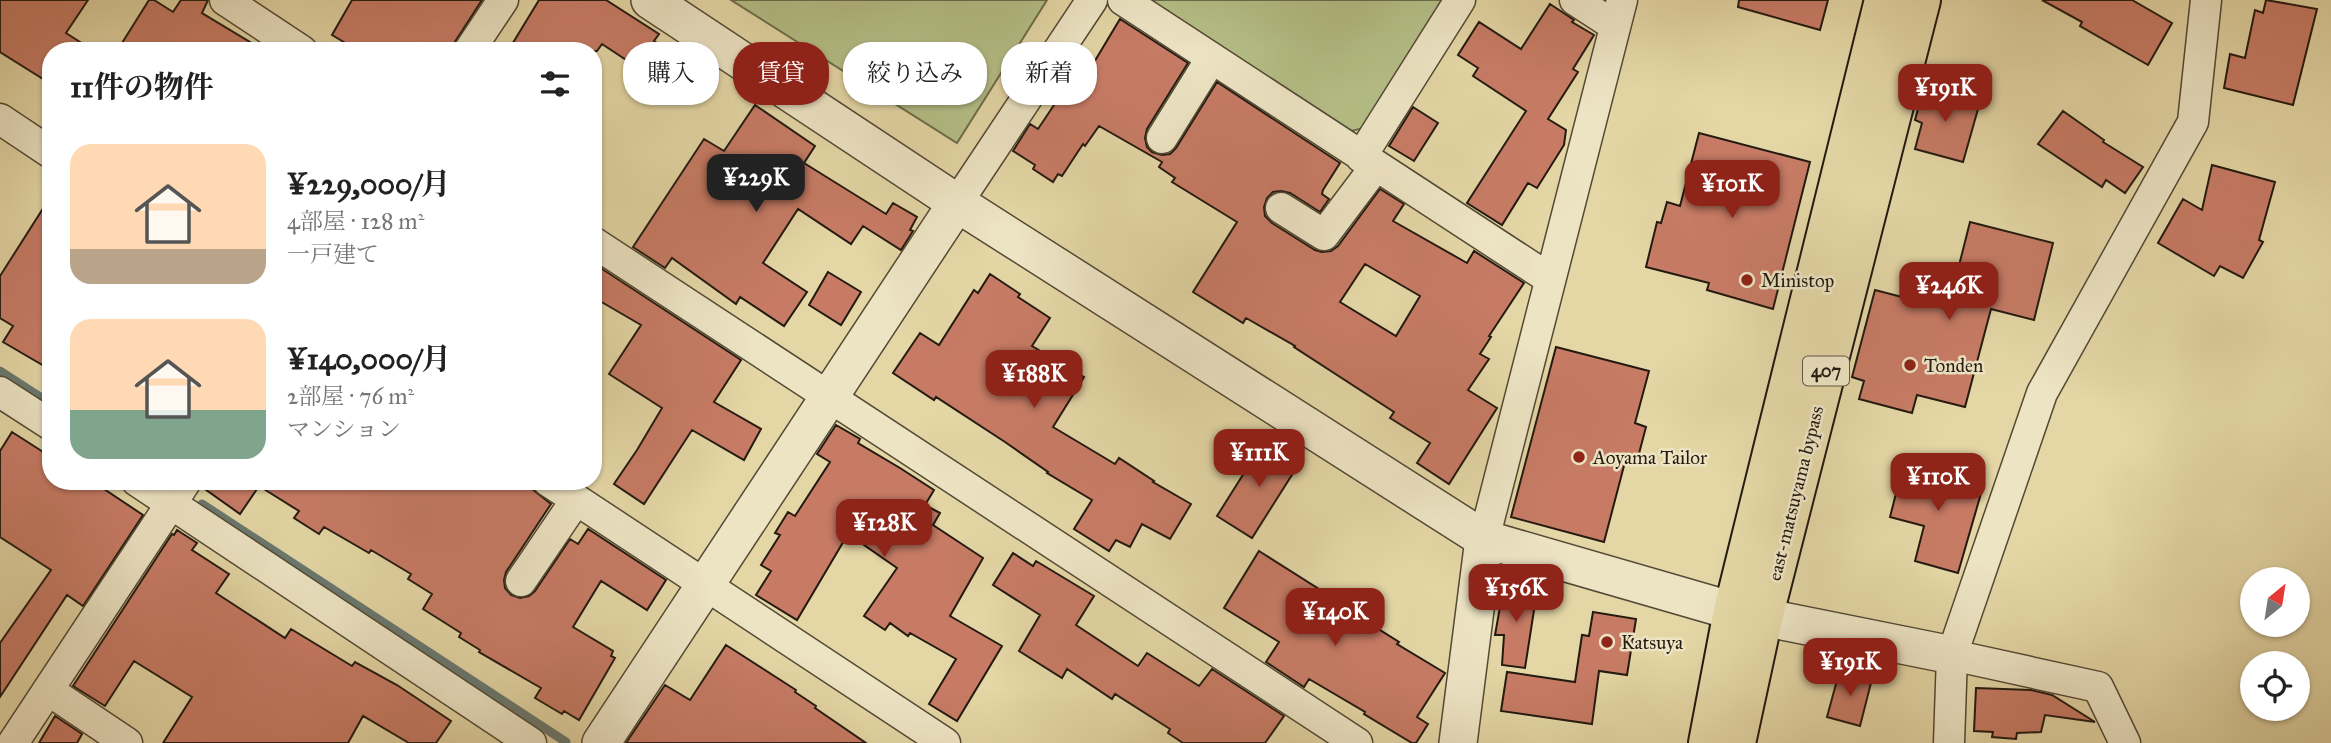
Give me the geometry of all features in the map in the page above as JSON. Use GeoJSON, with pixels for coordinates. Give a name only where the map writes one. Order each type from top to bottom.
{"type":"FeatureCollection","features":[{"type":"Feature","properties":{"kind":"highway","name":"east-matsuyama bypass"},"geometry":{"type":"LineString","coordinates":[[1737,743],[1748,614],[1884,0]]}},
{"type":"Feature","properties":{"kind":"highway","name":"east-matsuyama bypass"},"geometry":{"type":"LineString","coordinates":[[1708,743],[1748,614],[1921,0]]}},
{"type":"Feature","properties":{"kind":"street"},"geometry":{"type":"LineString","coordinates":[[225,0],[288,42]]}},
{"type":"Feature","properties":{"kind":"street"},"geometry":{"type":"LineString","coordinates":[[475,42],[503,0]]}},
{"type":"Feature","properties":{"kind":"street"},"geometry":{"type":"LineString","coordinates":[[650,0],[957,202],[1484,539],[1748,614],[2098,687],[2125,743]]}},
{"type":"Feature","properties":{"kind":"street"},"geometry":{"type":"LineString","coordinates":[[601,743],[1092,0]]}},
{"type":"Feature","properties":{"kind":"street"},"geometry":{"type":"LineString","coordinates":[[1123,0],[1550,279]]}},
{"type":"Feature","properties":{"kind":"street"},"geometry":{"type":"LineString","coordinates":[[1281,208],[1324,235],[1460,0]]}},
{"type":"Feature","properties":{"kind":"street"},"geometry":{"type":"LineString","coordinates":[[1458,743],[1484,539],[1619,13],[1575,0]]}},
{"type":"Feature","properties":{"kind":"street"},"geometry":{"type":"LineString","coordinates":[[1949,743],[1952,655],[2042,393],[2193,122],[2206,0]]}},
{"type":"Feature","properties":{"kind":"street"},"geometry":{"type":"LineString","coordinates":[[1162,138],[1212,59]]}},
{"type":"Feature","properties":{"kind":"street"},"geometry":{"type":"LineString","coordinates":[[0,119],[42,147]]}},
{"type":"Feature","properties":{"kind":"street"},"geometry":{"type":"LineString","coordinates":[[602,248],[1357,743]]}},
{"type":"Feature","properties":{"kind":"street"},"geometry":{"type":"LineString","coordinates":[[0,392],[42,419]]}},
{"type":"Feature","properties":{"kind":"street"},"geometry":{"type":"LineString","coordinates":[[562,490],[945,743]]}},
{"type":"Feature","properties":{"kind":"street"},"geometry":{"type":"LineString","coordinates":[[13,743],[178,492],[531,743]]}},
{"type":"Feature","properties":{"kind":"street"},"geometry":{"type":"LineString","coordinates":[[521,582],[576,499]]}},
{"type":"Feature","properties":{"kind":"street"},"geometry":{"type":"LineString","coordinates":[[48,690],[127,743]]}},
{"type":"Feature","properties":{"kind":"green space"},"geometry":{"type":"Polygon","coordinates":[[[731,0],[1047,0],[1021,42],[1001,42],[1001,73],[987,95],[987,42],[843,42],[843,71],[829,62],[829,42],[797,42],[731,0]]]}},
{"type":"Feature","properties":{"kind":"green space"},"geometry":{"type":"Polygon","coordinates":[[[1150,0],[1448,0],[1364,128],[1351,131],[1150,0]]]}},
{"type":"Feature","properties":{"kind":"green space"},"geometry":{"type":"Polygon","coordinates":[[[897,105],[981,105],[957,143],[897,105]]]}},
{"type":"Feature","properties":{"kind":"building"},"geometry":{"type":"Polygon","coordinates":[[[0,0],[88,0],[66,33],[80,42],[42,42],[42,78],[0,52],[0,0]]]}},
{"type":"Feature","properties":{"kind":"building"},"geometry":{"type":"Polygon","coordinates":[[[149,0],[154,0],[173,12],[181,0],[208,0],[202,13],[250,42],[123,42],[149,0]]]}},
{"type":"Feature","properties":{"kind":"building"},"geometry":{"type":"Polygon","coordinates":[[[352,0],[482,0],[455,42],[344,42],[332,35],[352,0]]]}},
{"type":"Feature","properties":{"kind":"building"},"geometry":{"type":"Polygon","coordinates":[[[539,0],[606,0],[659,34],[656,42],[623,42],[623,58],[602,42],[513,42],[539,0]]]}},
{"type":"Feature","properties":{"kind":"building"},"geometry":{"type":"Polygon","coordinates":[[[1739,0],[1828,0],[1820,30],[1738,7],[1739,0]]]}},
{"type":"Feature","properties":{"kind":"building"},"geometry":{"type":"Polygon","coordinates":[[[2042,0],[2132,0],[2172,23],[2148,65],[2080,26],[2082,22],[2042,0]]]}},
{"type":"Feature","properties":{"kind":"building"},"geometry":{"type":"Polygon","coordinates":[[[2266,0],[2317,9],[2293,105],[2224,88],[2230,54],[2245,58],[2255,10],[2263,13],[2266,0]]]}},
{"type":"Feature","properties":{"kind":"building"},"geometry":{"type":"Polygon","coordinates":[[[1550,4],[1594,35],[1573,69],[1578,72],[1548,119],[1566,130],[1564,145],[1537,188],[1528,183],[1502,225],[1467,203],[1526,111],[1473,76],[1478,68],[1458,55],[1479,22],[1521,49],[1550,4]]]}},
{"type":"Feature","properties":{"kind":"building"},"geometry":{"type":"Polygon","coordinates":[[[1120,19],[1188,63],[1147,129],[1145,138],[1147,147],[1152,152],[1170,154],[1176,148],[1217,82],[1340,163],[1323,190],[1322,194],[1329,199],[1320,212],[1290,193],[1273,192],[1264,207],[1265,216],[1272,223],[1315,250],[1331,251],[1338,246],[1380,189],[1404,204],[1393,221],[1467,263],[1474,251],[1524,283],[1489,336],[1491,337],[1480,354],[1489,359],[1468,390],[1497,408],[1449,484],[1417,463],[1430,443],[1390,418],[1394,412],[1295,346],[1246,318],[1243,323],[1193,292],[1237,222],[1172,182],[1175,178],[1159,167],[1162,162],[1099,126],[1085,146],[1083,144],[1062,176],[1058,174],[1053,182],[1033,169],[1035,165],[1013,151],[1030,124],[1038,129],[1054,105],[1097,105],[1097,57],[1120,19]],[[1365,264],[1340,302],[1396,336],[1420,296],[1365,264]]]}},
{"type":"Feature","properties":{"kind":"building"},"geometry":{"type":"Polygon","coordinates":[[[1924,87],[1980,102],[1963,162],[1915,149],[1922,123],[1915,120],[1924,87]]]}},
{"type":"Feature","properties":{"kind":"building"},"geometry":{"type":"Polygon","coordinates":[[[755,105],[815,146],[804,163],[886,214],[893,203],[917,217],[910,230],[913,231],[901,250],[863,226],[851,244],[798,209],[763,263],[807,292],[784,326],[740,297],[736,304],[672,258],[665,268],[633,247],[704,139],[724,151],[755,105]]]}},
{"type":"Feature","properties":{"kind":"building"},"geometry":{"type":"Polygon","coordinates":[[[1413,107],[1438,123],[1414,161],[1389,146],[1413,107]]]}},
{"type":"Feature","properties":{"kind":"building"},"geometry":{"type":"Polygon","coordinates":[[[2063,111],[2104,140],[2103,142],[2143,167],[2125,193],[2106,180],[2102,187],[2038,144],[2063,111]]]}},
{"type":"Feature","properties":{"kind":"building"},"geometry":{"type":"Polygon","coordinates":[[[1699,133],[1810,162],[1773,309],[1707,290],[1709,283],[1646,267],[1657,222],[1661,223],[1667,202],[1680,206],[1699,133]]]}},
{"type":"Feature","properties":{"kind":"building"},"geometry":{"type":"Polygon","coordinates":[[[2212,165],[2275,182],[2259,240],[2263,242],[2243,278],[2220,266],[2214,276],[2158,243],[2183,199],[2202,210],[2212,165]]]}},
{"type":"Feature","properties":{"kind":"building"},"geometry":{"type":"Polygon","coordinates":[[[42,210],[42,365],[3,342],[13,326],[0,318],[0,276],[42,210]]]}},
{"type":"Feature","properties":{"kind":"building"},"geometry":{"type":"Polygon","coordinates":[[[1970,222],[2053,243],[2034,320],[1991,309],[1965,407],[1917,395],[1912,413],[1859,399],[1864,381],[1852,377],[1875,290],[1948,309],[1970,222]]]}},
{"type":"Feature","properties":{"kind":"building"},"geometry":{"type":"Polygon","coordinates":[[[602,269],[741,360],[714,402],[761,429],[744,460],[692,430],[644,504],[614,484],[662,408],[609,374],[641,325],[602,302],[602,269]]]}},
{"type":"Feature","properties":{"kind":"building"},"geometry":{"type":"Polygon","coordinates":[[[828,272],[861,292],[841,325],[809,305],[828,272]]]}},
{"type":"Feature","properties":{"kind":"building"},"geometry":{"type":"Polygon","coordinates":[[[990,274],[1050,318],[1032,346],[1084,377],[1053,427],[1115,464],[1119,458],[1191,504],[1170,539],[1142,524],[1130,547],[1116,540],[1109,551],[1074,529],[1092,500],[1047,473],[936,397],[934,400],[893,373],[920,333],[939,345],[974,290],[978,293],[990,274]]]}},
{"type":"Feature","properties":{"kind":"building"},"geometry":{"type":"Polygon","coordinates":[[[1556,347],[1649,371],[1635,423],[1646,427],[1636,465],[1625,462],[1604,542],[1511,517],[1556,347]]]}},
{"type":"Feature","properties":{"kind":"building"},"geometry":{"type":"Polygon","coordinates":[[[836,425],[860,439],[858,443],[934,490],[925,505],[940,513],[933,525],[983,558],[950,616],[1002,646],[957,721],[929,704],[956,659],[910,633],[908,636],[890,623],[885,630],[864,616],[897,568],[848,534],[797,620],[756,595],[771,571],[761,565],[780,535],[775,533],[788,512],[795,516],[830,462],[817,454],[836,425]]]}},
{"type":"Feature","properties":{"kind":"building"},"geometry":{"type":"Polygon","coordinates":[[[12,432],[42,451],[42,490],[106,490],[143,515],[83,606],[67,595],[0,697],[0,643],[51,570],[0,537],[0,451],[12,432]]]}},
{"type":"Feature","properties":{"kind":"building"},"geometry":{"type":"Polygon","coordinates":[[[1263,443],[1274,450],[1278,444],[1302,459],[1252,538],[1217,516],[1263,443]]]}},
{"type":"Feature","properties":{"kind":"building"},"geometry":{"type":"Polygon","coordinates":[[[1904,462],[1984,483],[1958,573],[1915,561],[1924,526],[1890,517],[1904,462]]]}},
{"type":"Feature","properties":{"kind":"building"},"geometry":{"type":"Polygon","coordinates":[[[206,490],[256,490],[240,514],[206,490]]]}},
{"type":"Feature","properties":{"kind":"building"},"geometry":{"type":"Polygon","coordinates":[[[265,490],[533,490],[551,504],[506,572],[505,588],[511,595],[520,598],[535,591],[570,539],[578,544],[588,529],[666,580],[647,610],[601,581],[573,627],[613,651],[611,656],[615,658],[579,720],[564,711],[562,714],[535,698],[541,688],[479,652],[480,650],[459,637],[461,633],[423,609],[432,594],[408,579],[411,574],[371,550],[369,553],[324,527],[319,534],[294,518],[299,511],[265,490]]]}},
{"type":"Feature","properties":{"kind":"building"},"geometry":{"type":"Polygon","coordinates":[[[177,530],[197,543],[192,550],[229,574],[216,593],[285,638],[291,629],[352,666],[355,662],[397,685],[451,721],[436,743],[409,743],[363,716],[348,743],[163,743],[192,697],[134,661],[105,706],[73,686],[177,530]]]}},
{"type":"Feature","properties":{"kind":"building"},"geometry":{"type":"Polygon","coordinates":[[[1259,551],[1445,673],[1417,717],[1428,724],[1416,743],[1309,679],[1304,687],[1266,662],[1279,642],[1224,608],[1259,551]]]}},
{"type":"Feature","properties":{"kind":"building"},"geometry":{"type":"Polygon","coordinates":[[[1013,553],[1033,566],[1036,561],[1094,596],[1076,625],[1138,666],[1147,653],[1199,686],[1212,669],[1284,716],[1265,743],[1183,743],[1168,733],[1170,729],[1115,694],[1112,699],[1067,669],[1062,678],[1019,651],[1040,615],[993,585],[1013,553]]]}},
{"type":"Feature","properties":{"kind":"building"},"geometry":{"type":"Polygon","coordinates":[[[1512,583],[1537,591],[1525,668],[1502,665],[1504,635],[1495,635],[1503,590],[1512,583]]]}},
{"type":"Feature","properties":{"kind":"building"},"geometry":{"type":"Polygon","coordinates":[[[1593,612],[1636,619],[1627,675],[1599,671],[1592,724],[1501,711],[1507,672],[1575,682],[1582,635],[1589,636],[1593,612]]]}},
{"type":"Feature","properties":{"kind":"building"},"geometry":{"type":"Polygon","coordinates":[[[726,645],[796,690],[795,692],[816,706],[815,708],[866,743],[626,743],[665,685],[690,700],[726,645]]]}},
{"type":"Feature","properties":{"kind":"building"},"geometry":{"type":"Polygon","coordinates":[[[1840,669],[1872,679],[1860,726],[1827,717],[1840,669]]]}},
{"type":"Feature","properties":{"kind":"building"},"geometry":{"type":"Polygon","coordinates":[[[1976,688],[2031,690],[2052,695],[2095,722],[2045,715],[2041,732],[2017,733],[2016,739],[1992,737],[1993,732],[1974,731],[1976,688]]]}},
{"type":"Feature","properties":{"kind":"building"},"geometry":{"type":"Polygon","coordinates":[[[55,716],[82,734],[77,743],[39,743],[55,716]]]}},
{"type":"Feature","properties":{"kind":"waterway"},"geometry":{"type":"LineString","coordinates":[[0,371],[42,398]]}},
{"type":"Feature","properties":{"kind":"waterway"},"geometry":{"type":"LineString","coordinates":[[202,504],[566,742]]}},
{"type":"Feature","properties":{"kind":"place","name":"Ministop"},"geometry":{"type":"Point","coordinates":[1747,280]}},
{"type":"Feature","properties":{"kind":"place","name":"Tonden"},"geometry":{"type":"Point","coordinates":[1910,365]}},
{"type":"Feature","properties":{"kind":"place","name":"Aoyama Tailor"},"geometry":{"type":"Point","coordinates":[1579,457]}},
{"type":"Feature","properties":{"kind":"place","name":"Katsuya"},"geometry":{"type":"Point","coordinates":[1607,642]}}]}
